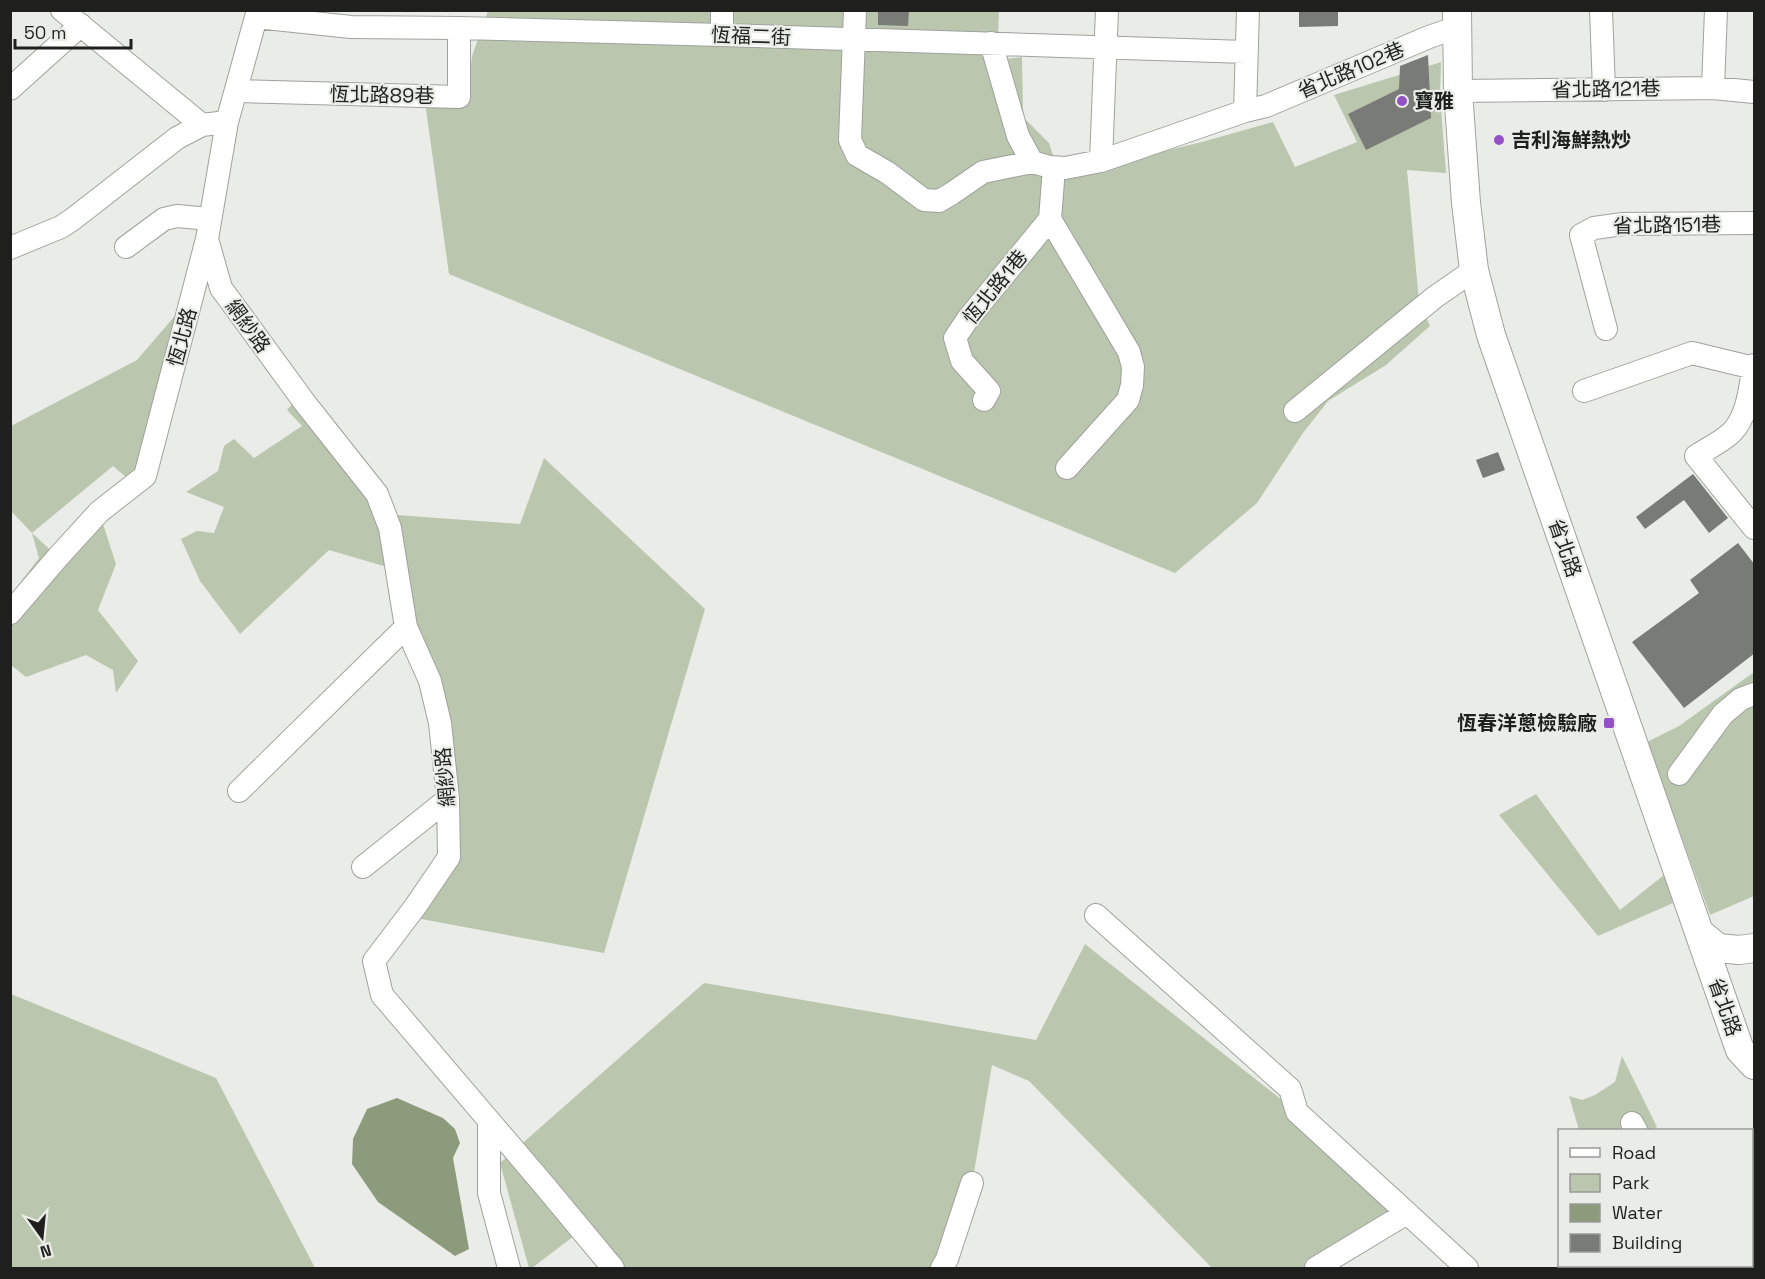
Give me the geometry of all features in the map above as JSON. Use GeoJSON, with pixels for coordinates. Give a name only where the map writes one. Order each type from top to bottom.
{"type":"FeatureCollection","features":[{"type":"Feature","properties":{"kind":"main road","name":"省北路"},"geometry":{"type":"LineString","coordinates":[[1457,19],[1458,91],[1466,203],[1474,270],[1491,335],[1740,1050],[1755,1065]]}},
{"type":"Feature","properties":{"kind":"main road"},"geometry":{"type":"LineString","coordinates":[[1700,933],[1718,948],[1739,950],[1755,948]]}},
{"type":"Feature","properties":{"kind":"street"},"geometry":{"type":"LineString","coordinates":[[62,10],[202,125]]}},
{"type":"Feature","properties":{"kind":"street"},"geometry":{"type":"LineString","coordinates":[[722,10],[722,35]]}},
{"type":"Feature","properties":{"kind":"street"},"geometry":{"type":"LineString","coordinates":[[855,10],[850,140],[857,155],[888,173],[924,200],[939,201],[984,172],[1032,162],[1054,168],[1073,167],[1101,161],[1245,111],[1248,10]]}},
{"type":"Feature","properties":{"kind":"street"},"geometry":{"type":"LineString","coordinates":[[1101,161],[1107,10]]}},
{"type":"Feature","properties":{"kind":"street"},"geometry":{"type":"LineString","coordinates":[[1601,10],[1604,90]]}},
{"type":"Feature","properties":{"kind":"street"},"geometry":{"type":"LineString","coordinates":[[1713,88],[1716,10]]}},
{"type":"Feature","properties":{"kind":"street","name":"恆福二街"},"geometry":{"type":"LineString","coordinates":[[257,14],[459,28],[1246,51]]}},
{"type":"Feature","properties":{"kind":"street","name":"恆北路"},"geometry":{"type":"LineString","coordinates":[[10,613],[99,512],[145,476],[208,229],[227,122],[257,14]]}},
{"type":"Feature","properties":{"kind":"street","name":"省北路102巷"},"geometry":{"type":"LineString","coordinates":[[1245,111],[1266,106],[1429,37],[1457,19]]}},
{"type":"Feature","properties":{"kind":"street"},"geometry":{"type":"LineString","coordinates":[[10,89],[81,26]]}},
{"type":"Feature","properties":{"kind":"street","name":"恆北路89巷"},"geometry":{"type":"LineString","coordinates":[[236,91],[459,97],[459,28]]}},
{"type":"Feature","properties":{"kind":"street"},"geometry":{"type":"LineString","coordinates":[[991,43],[1018,135],[1032,162]]}},
{"type":"Feature","properties":{"kind":"street","name":"省北路121巷"},"geometry":{"type":"LineString","coordinates":[[1458,91],[1713,88],[1755,92]]}},
{"type":"Feature","properties":{"kind":"street"},"geometry":{"type":"LineString","coordinates":[[10,248],[61,227],[74,219],[177,138],[202,125],[227,122]]}},
{"type":"Feature","properties":{"kind":"street"},"geometry":{"type":"LineString","coordinates":[[1054,168],[1050,219],[1129,352],[1134,367],[1128,400],[1067,468]]}},
{"type":"Feature","properties":{"kind":"street"},"geometry":{"type":"LineString","coordinates":[[126,247],[165,219],[177,216],[208,229]]}},
{"type":"Feature","properties":{"kind":"street","name":"恆北路1巷"},"geometry":{"type":"LineString","coordinates":[[984,400],[989,391],[962,361],[955,338],[967,320],[1050,219]]}},
{"type":"Feature","properties":{"kind":"street","name":"省北路151巷"},"geometry":{"type":"LineString","coordinates":[[1606,329],[1581,235],[1594,228],[1623,224],[1755,224]]}},
{"type":"Feature","properties":{"kind":"street","name":"網紗路"},"geometry":{"type":"LineString","coordinates":[[208,229],[221,288],[305,403],[377,494],[390,528],[406,627],[430,681],[440,723],[448,799],[449,857],[374,961],[382,995],[613,1269]]}},
{"type":"Feature","properties":{"kind":"street"},"geometry":{"type":"LineString","coordinates":[[1295,411],[1435,297],[1474,270]]}},
{"type":"Feature","properties":{"kind":"street"},"geometry":{"type":"LineString","coordinates":[[1584,391],[1692,353],[1754,367],[1740,422],[1731,433],[1696,456],[1755,528]]}},
{"type":"Feature","properties":{"kind":"street"},"geometry":{"type":"LineString","coordinates":[[239,791],[406,627]]}},
{"type":"Feature","properties":{"kind":"street"},"geometry":{"type":"LineString","coordinates":[[1678,774],[1723,714],[1741,699],[1755,694]]}},
{"type":"Feature","properties":{"kind":"street"},"geometry":{"type":"LineString","coordinates":[[363,867],[448,799]]}},
{"type":"Feature","properties":{"kind":"street"},"geometry":{"type":"LineString","coordinates":[[1096,915],[1290,1089],[1297,1112],[1467,1269]]}},
{"type":"Feature","properties":{"kind":"street"},"geometry":{"type":"LineString","coordinates":[[489,1121],[489,1193],[509,1269]]}},
{"type":"Feature","properties":{"kind":"street"},"geometry":{"type":"LineString","coordinates":[[950,1265],[972,1183]]}},
{"type":"Feature","properties":{"kind":"street"},"geometry":{"type":"LineString","coordinates":[[1316,1269],[1407,1213]]}},
{"type":"Feature","properties":{"kind":"green space"},"geometry":{"type":"Polygon","coordinates":[[[488,11],[999,11],[997,60],[1022,57],[1023,117],[1049,143],[1060,176],[1202,142],[1273,122],[1295,167],[1357,142],[1334,95],[1441,62],[1440,96],[1446,173],[1407,170],[1419,302],[1430,326],[1386,365],[1328,401],[1303,433],[1257,503],[1175,573],[449,274],[425,102],[467,103],[472,56],[488,11]]]}},
{"type":"Feature","properties":{"kind":"green space"},"geometry":{"type":"Polygon","coordinates":[[[185,304],[133,483],[113,466],[32,533],[11,511],[11,426],[137,360],[185,304]]]}},
{"type":"Feature","properties":{"kind":"green space"},"geometry":{"type":"Polygon","coordinates":[[[297,398],[365,484],[384,537],[387,567],[329,550],[240,634],[200,581],[181,539],[197,531],[214,533],[224,507],[186,492],[218,471],[224,446],[234,439],[254,458],[302,426],[287,410],[297,398]]]}},
{"type":"Feature","properties":{"kind":"green space"},"geometry":{"type":"Polygon","coordinates":[[[544,458],[705,609],[604,953],[405,916],[449,857],[448,799],[406,627],[397,515],[520,524],[544,458]]]}},
{"type":"Feature","properties":{"kind":"green space"},"geometry":{"type":"Polygon","coordinates":[[[99,512],[116,564],[98,610],[138,661],[116,693],[113,670],[86,655],[26,677],[11,665],[10,596],[39,558],[32,533],[58,557],[99,512]]]}},
{"type":"Feature","properties":{"kind":"green space"},"geometry":{"type":"Polygon","coordinates":[[[1754,672],[1754,896],[1710,915],[1647,742],[1679,726],[1754,672]]]}},
{"type":"Feature","properties":{"kind":"green space"},"geometry":{"type":"Polygon","coordinates":[[[1536,794],[1620,910],[1664,875],[1673,903],[1598,936],[1499,815],[1536,794]]]}},
{"type":"Feature","properties":{"kind":"green space"},"geometry":{"type":"Polygon","coordinates":[[[1085,944],[1297,1112],[1407,1213],[1315,1268],[1212,1268],[1029,1081],[992,1065],[959,1262],[954,1268],[611,1268],[583,1229],[529,1268],[500,1163],[704,983],[1036,1040],[1085,944]]]}},
{"type":"Feature","properties":{"kind":"green space"},"geometry":{"type":"Polygon","coordinates":[[[11,994],[216,1078],[315,1268],[11,1268],[11,994]]]}},
{"type":"Feature","properties":{"kind":"green space"},"geometry":{"type":"Polygon","coordinates":[[[1622,1056],[1657,1127],[1653,1129],[1579,1129],[1569,1096],[1582,1100],[1595,1095],[1615,1082],[1622,1056]]]}},
{"type":"Feature","properties":{"kind":"water"},"geometry":{"type":"Polygon","coordinates":[[[397,1098],[443,1118],[455,1129],[460,1143],[453,1158],[469,1249],[455,1256],[378,1202],[352,1164],[353,1139],[367,1109],[397,1098]]]}},
{"type":"Feature","properties":{"kind":"building"},"geometry":{"type":"Polygon","coordinates":[[[878,10],[909,10],[908,26],[878,25],[878,10]]]}},
{"type":"Feature","properties":{"kind":"building"},"geometry":{"type":"Polygon","coordinates":[[[1299,10],[1338,10],[1338,26],[1299,27],[1299,10]]]}},
{"type":"Feature","properties":{"kind":"building","name":"寶雅"},"geometry":{"type":"Polygon","coordinates":[[[1428,55],[1431,118],[1366,150],[1348,114],[1399,89],[1400,66],[1428,55]]]}},
{"type":"Feature","properties":{"kind":"building"},"geometry":{"type":"Polygon","coordinates":[[[1498,452],[1505,470],[1483,478],[1476,460],[1498,452]]]}},
{"type":"Feature","properties":{"kind":"building"},"geometry":{"type":"Polygon","coordinates":[[[1693,474],[1728,518],[1709,533],[1684,500],[1645,529],[1636,517],[1693,474]]]}},
{"type":"Feature","properties":{"kind":"building"},"geometry":{"type":"Polygon","coordinates":[[[1738,543],[1755,565],[1755,653],[1684,708],[1632,642],[1699,593],[1690,580],[1738,543]]]}},
{"type":"Feature","properties":{"kind":"place","name":"寶雅"},"geometry":{"type":"Point","coordinates":[1402,101]}},
{"type":"Feature","properties":{"kind":"place","name":"吉利海鮮熱炒"},"geometry":{"type":"Point","coordinates":[1499,140]}},
{"type":"Feature","properties":{"kind":"place","name":"恆春洋蔥檢驗廠"},"geometry":{"type":"Point","coordinates":[1609,723]}}]}
